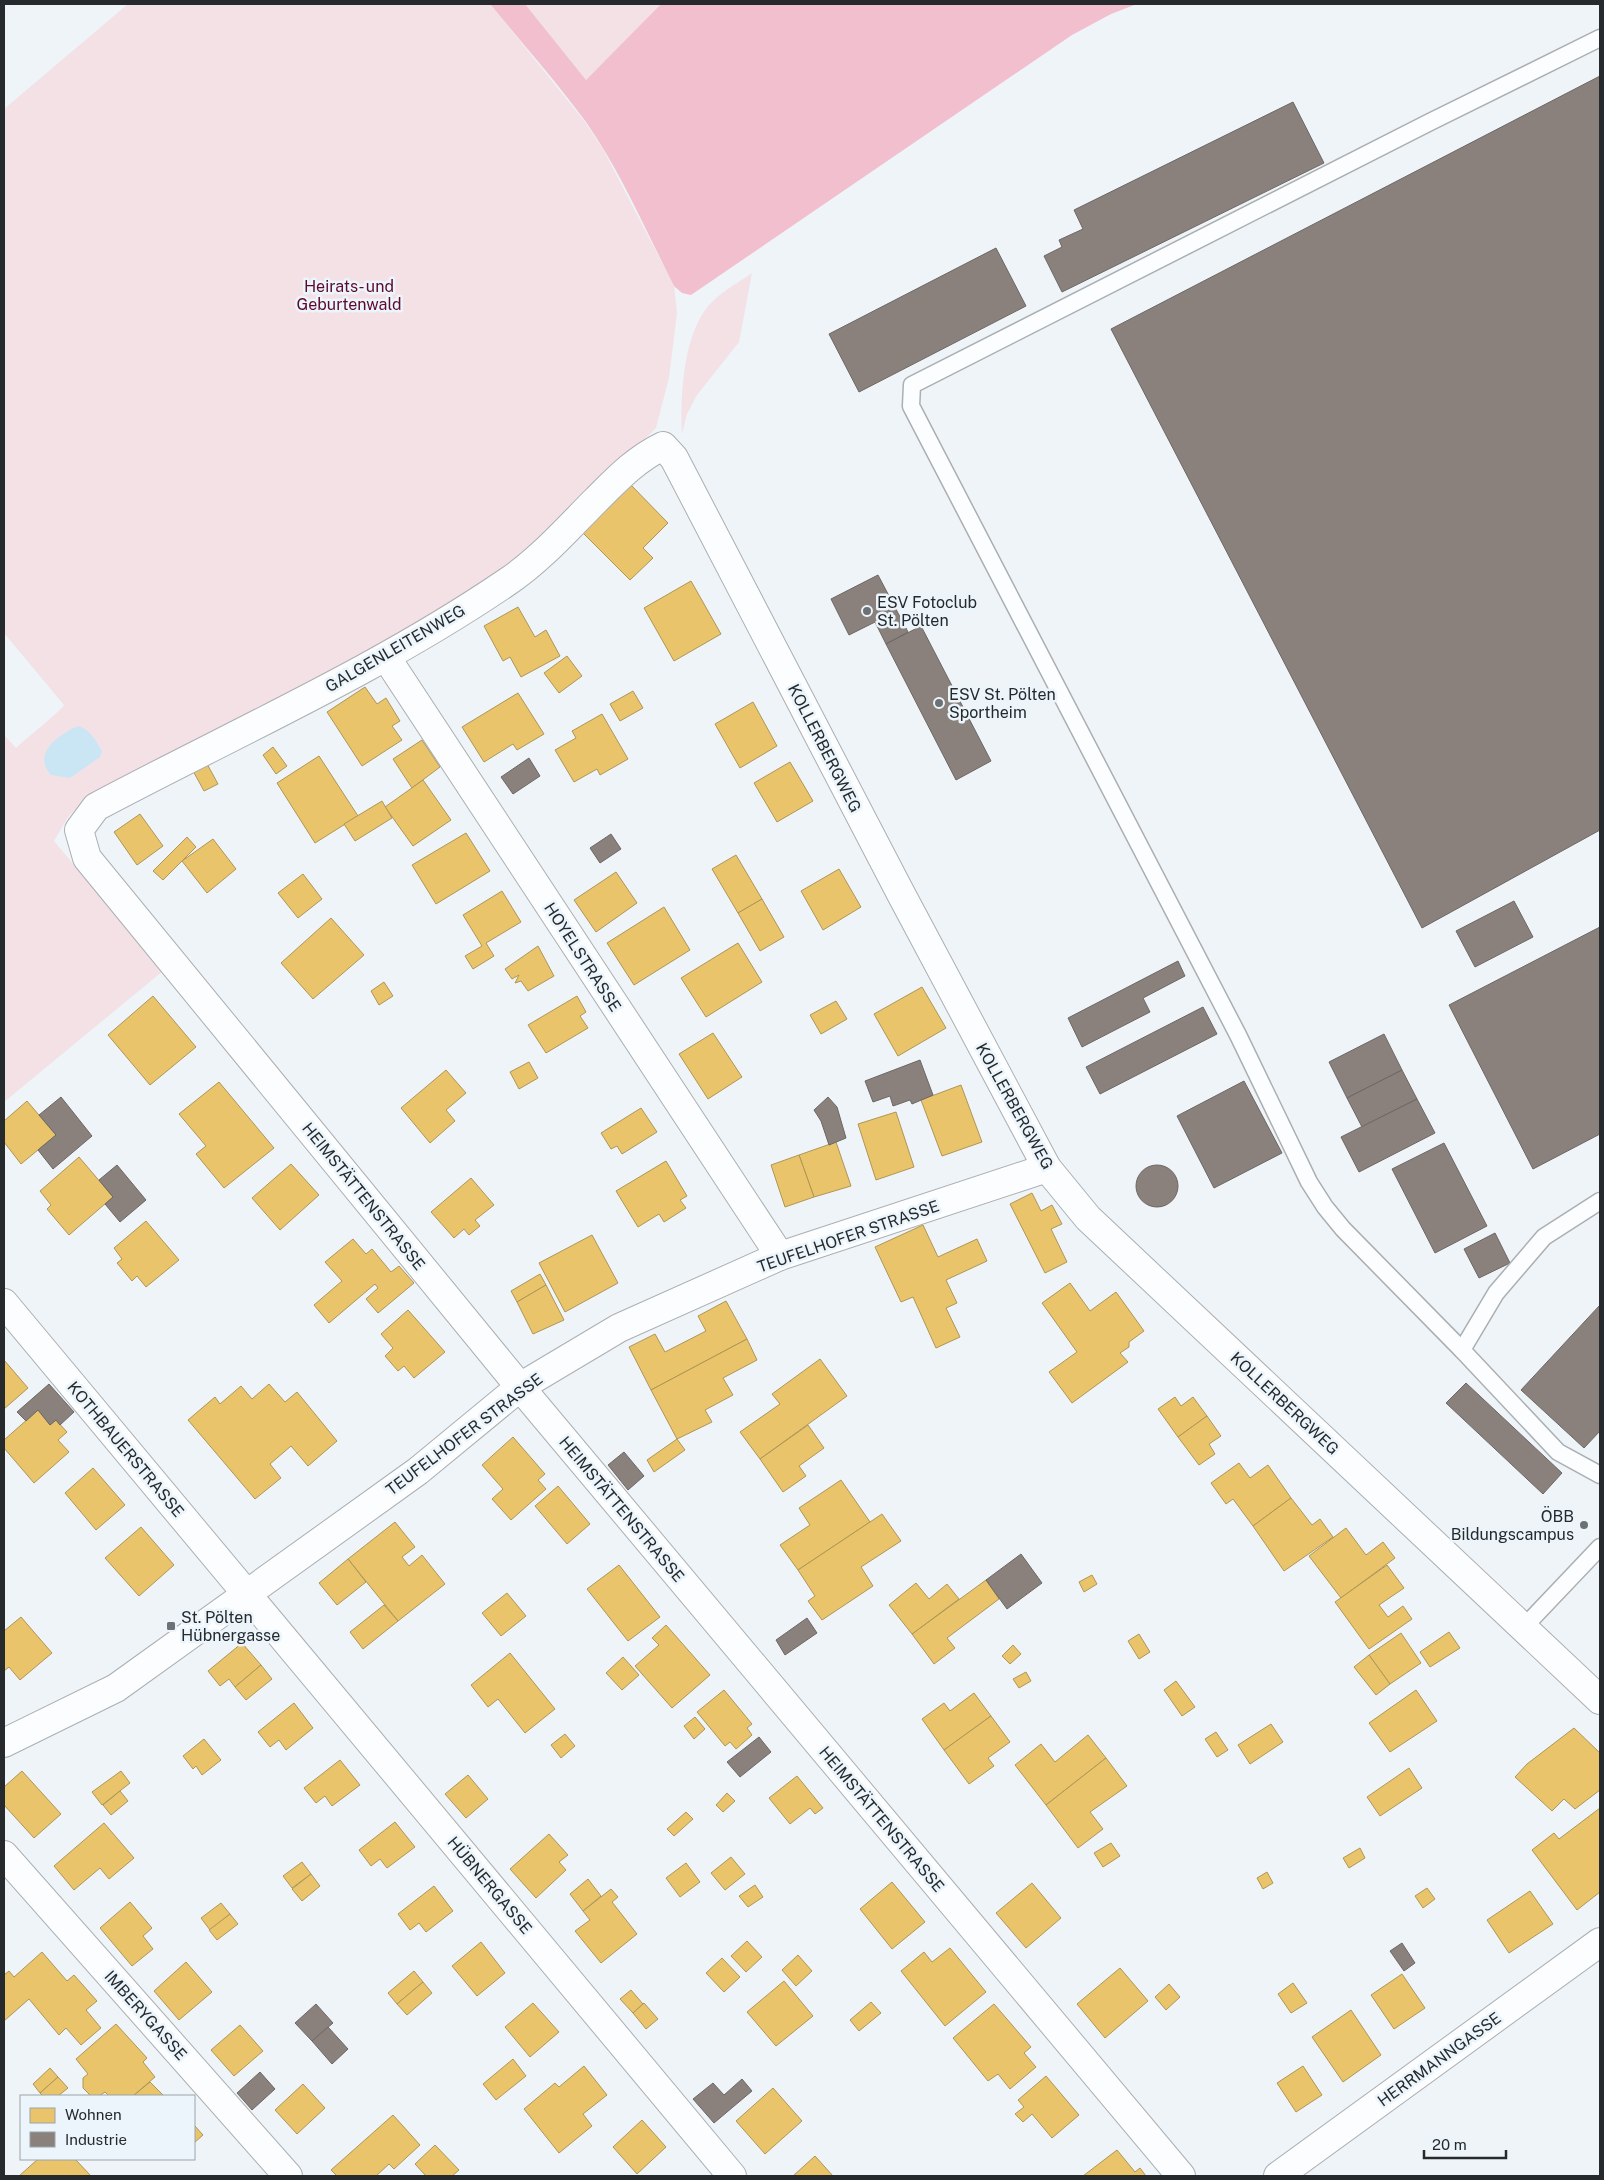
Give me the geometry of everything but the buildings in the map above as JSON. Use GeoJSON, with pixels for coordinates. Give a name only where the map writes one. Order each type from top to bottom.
{"type":"FeatureCollection","features":[{"type":"Feature","properties":{"kind":"street","name":"GALGENLEITENWEG"},"geometry":{"type":"LineString","coordinates":[[79,830],[96,807],[386,657],[515,576],[575,522],[620,476],[645,454],[663,446]]}},
{"type":"Feature","properties":{"kind":"street","name":"KOLLERBERGWEG"},"geometry":{"type":"LineString","coordinates":[[663,446],[674,458],[895,883],[1048,1168],[1088,1218],[1600,1700]]}},
{"type":"Feature","properties":{"kind":"street","name":"HOYELSTRASSE"},"geometry":{"type":"LineString","coordinates":[[386,657],[780,1256]]}},
{"type":"Feature","properties":{"kind":"street","name":"HEIMSTÄTTENSTRASSE"},"geometry":{"type":"LineString","coordinates":[[79,830],[87,858],[520,1387],[1181,2176]]}},
{"type":"Feature","properties":{"kind":"street","name":"TEUFELHOFER STRASSE"},"geometry":{"type":"LineString","coordinates":[[4,1743],[116,1688],[418,1471],[520,1387],[619,1328],[780,1256],[1048,1168]]}},
{"type":"Feature","properties":{"kind":"street","name":"KOTHBAUERSTRASSE"},"geometry":{"type":"LineString","coordinates":[[4,1303],[248,1594]]}},
{"type":"Feature","properties":{"kind":"street","name":"HÜBNERGASSE"},"geometry":{"type":"LineString","coordinates":[[248,1594],[732,2176]]}},
{"type":"Feature","properties":{"kind":"street","name":"IMBERYGASSE"},"geometry":{"type":"LineString","coordinates":[[4,1855],[288,2176]]}},
{"type":"Feature","properties":{"kind":"street","name":"HERRMANNGASSE"},"geometry":{"type":"LineString","coordinates":[[1278,2176],[1600,1942]]}},
{"type":"Feature","properties":{"kind":"lane"},"geometry":{"type":"LineString","coordinates":[[1600,38],[1412,130],[912,385],[911,406],[1238,1035],[1310,1182],[1325,1207],[1343,1229],[1462,1350],[1558,1452],[1600,1475]]}},
{"type":"Feature","properties":{"kind":"lane"},"geometry":{"type":"LineString","coordinates":[[1462,1350],[1496,1293],[1544,1237],[1600,1201]]}},
{"type":"Feature","properties":{"kind":"lane"},"geometry":{"type":"LineString","coordinates":[[1524,1627],[1600,1547]]}},
{"type":"Feature","properties":{"kind":"green space","name":"Heirats- und Geburtenwald"},"geometry":{"type":"Polygon","coordinates":[[[128,4],[490,4],[585,122],[603,149],[674,286],[677,313],[669,378],[656,428],[518,564],[379,650],[85,800],[68,817],[54,841],[163,971],[4,1102],[4,735],[16,748],[64,705],[4,633],[4,109],[128,4]]]}},
{"type":"Feature","properties":{"kind":"green space"},"geometry":{"type":"Polygon","coordinates":[[[525,4],[661,4],[586,80],[525,4]]]}},
{"type":"Feature","properties":{"kind":"green space"},"geometry":{"type":"Polygon","coordinates":[[[752,273],[739,342],[697,395],[687,414],[682,434],[685,365],[695,329],[702,314],[712,302],[752,273]]]}},
{"type":"Feature","properties":{"kind":"shaded area"},"geometry":{"type":"Polygon","coordinates":[[[490,4],[525,4],[586,80],[661,4],[1137,4],[1111,14],[1072,35],[691,295],[682,293],[674,286],[622,181],[586,122],[490,4]]]}},
{"type":"Feature","properties":{"kind":"water"},"geometry":{"type":"Polygon","coordinates":[[[78,726],[86,730],[95,739],[102,751],[100,757],[70,778],[51,775],[44,759],[46,752],[56,739],[78,726]]]}},
{"type":"Feature","properties":{"kind":"place","name":"ESV Fotoclub St. Pölten"},"geometry":{"type":"Point","coordinates":[867,611]}},
{"type":"Feature","properties":{"kind":"place","name":"ESV St. Pölten Sportheim"},"geometry":{"type":"Point","coordinates":[939,703]}},
{"type":"Feature","properties":{"kind":"place","name":"ÖBB Bildungscampus"},"geometry":{"type":"Point","coordinates":[1584,1525]}},
{"type":"Feature","properties":{"kind":"place","name":"St. Pölten Hübnergasse"},"geometry":{"type":"Point","coordinates":[171,1626]}}]}
